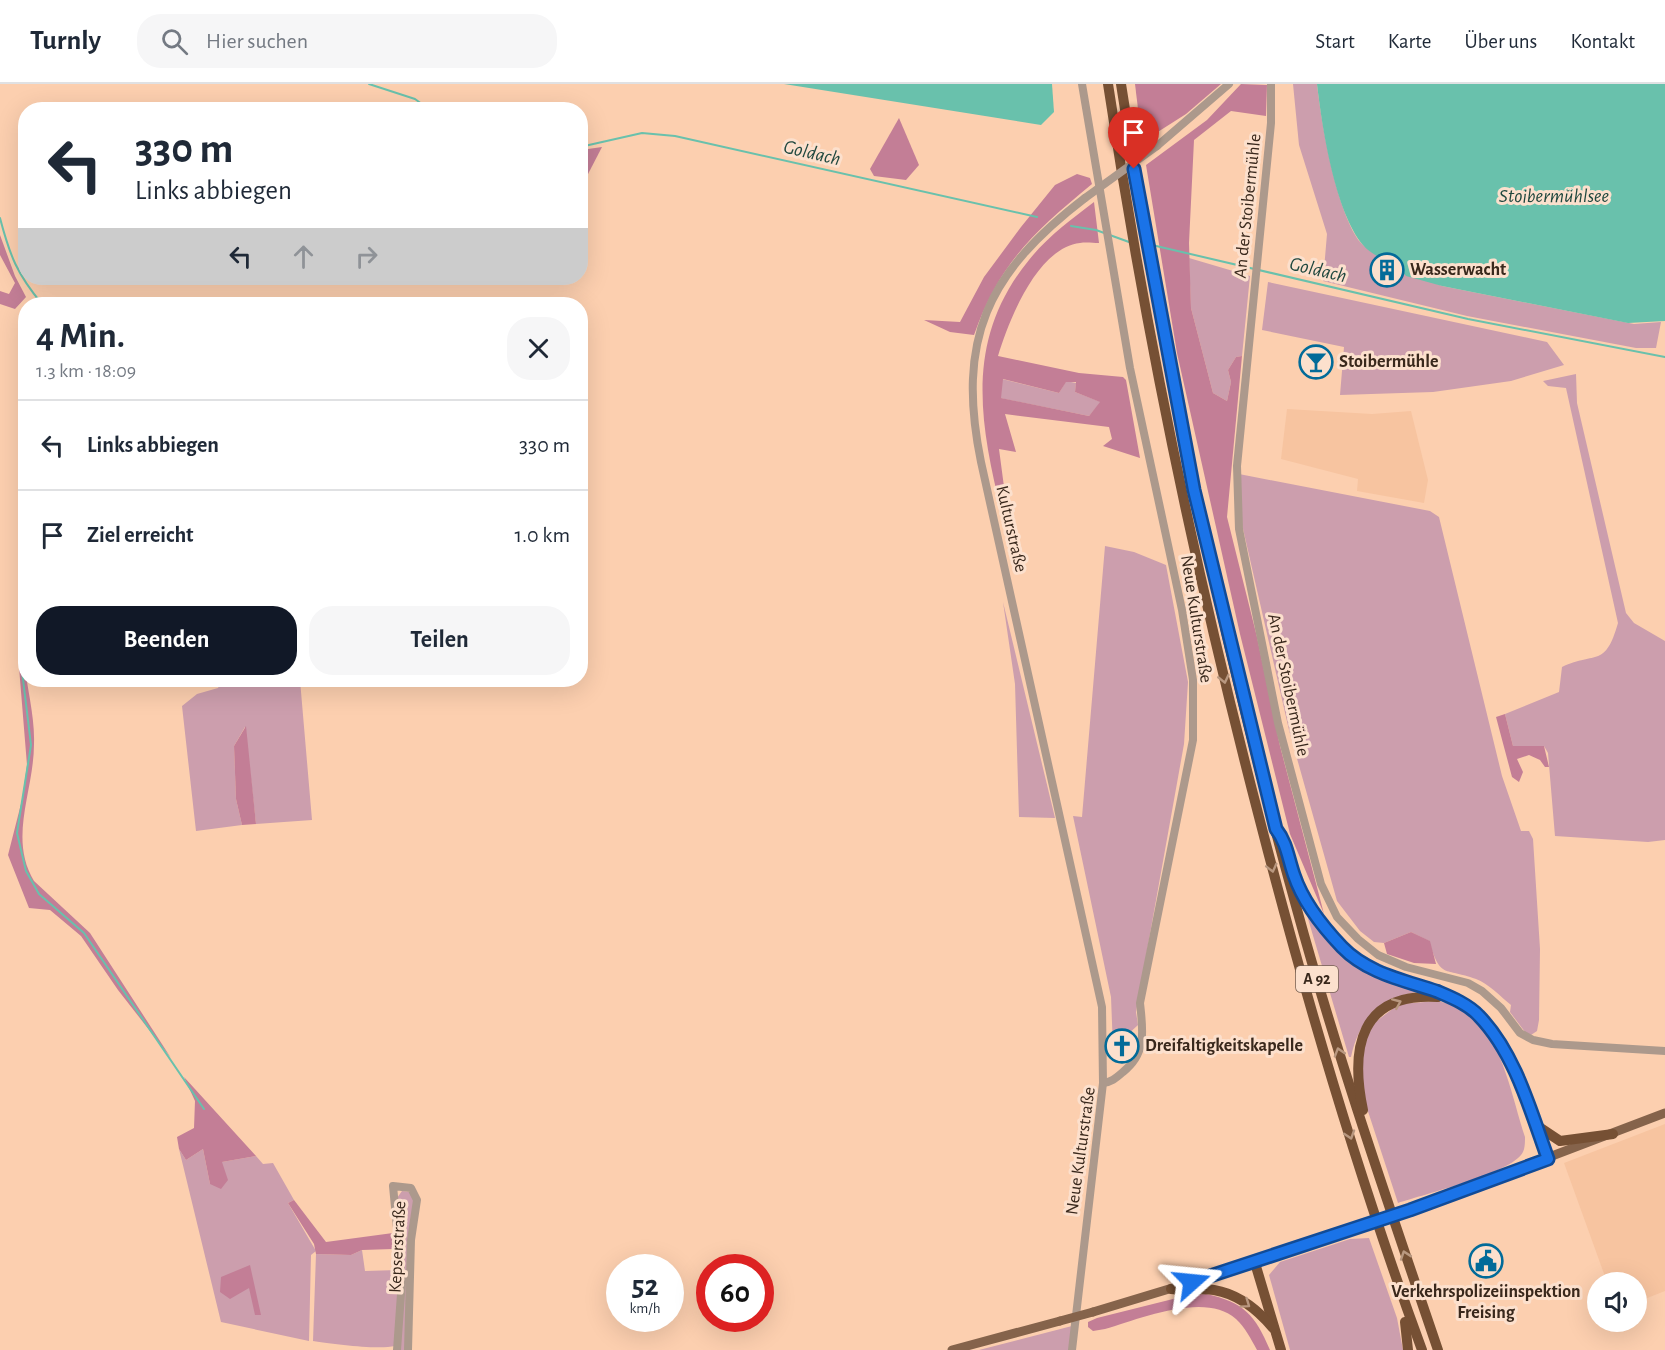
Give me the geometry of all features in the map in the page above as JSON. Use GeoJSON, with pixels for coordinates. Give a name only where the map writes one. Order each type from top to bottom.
{"type":"FeatureCollection","features":[{"type":"Feature","properties":{"kind":"highway","name":"A 92"},"geometry":{"type":"LineString","coordinates":[[1108,84],[1132,237],[1179,482],[1236,731],[1278,895],[1326,1059],[1402,1296],[1422,1350]]}},
{"type":"Feature","properties":{"kind":"highway","name":"A 92"},"geometry":{"type":"LineString","coordinates":[[1121,84],[1148,251],[1194,490],[1276,829],[1311,958],[1362,1128],[1438,1350]]}},
{"type":"Feature","properties":{"kind":"highway"},"geometry":{"type":"LineString","coordinates":[[1276,829],[1285,841],[1294,875],[1305,899],[1343,949],[1370,968],[1397,981],[1465,1004],[1479,1015],[1498,1039],[1512,1067],[1548,1159]]}},
{"type":"Feature","properties":{"kind":"highway"},"geometry":{"type":"LineString","coordinates":[[1362,1128],[1363,1111],[1356,1061],[1361,1040],[1370,1023],[1377,1014],[1398,1002],[1415,997],[1448,997]]}},
{"type":"Feature","properties":{"kind":"highway"},"geometry":{"type":"LineString","coordinates":[[1535,1125],[1560,1141],[1613,1134]]}},
{"type":"Feature","properties":{"kind":"highway"},"geometry":{"type":"LineString","coordinates":[[1256,1263],[1281,1350]]}},
{"type":"Feature","properties":{"kind":"highway"},"geometry":{"type":"LineString","coordinates":[[1171,1289],[1213,1290],[1225,1293],[1262,1314],[1273,1328]]}},
{"type":"Feature","properties":{"kind":"highway"},"geometry":{"type":"LineString","coordinates":[[1402,1296],[1401,1310],[1408,1334],[1408,1350]]}},
{"type":"Feature","properties":{"kind":"main road"},"geometry":{"type":"LineString","coordinates":[[952,1350],[1093,1312],[1256,1263],[1410,1210],[1665,1113]]}},
{"type":"Feature","properties":{"kind":"street","name":"Neue Kulturstraße"},"geometry":{"type":"LineString","coordinates":[[1072,1350],[1103,1083],[1111,1082],[1133,1064],[1142,1046],[1141,996],[1193,740],[1193,680],[1182,610],[1130,368],[1107,243],[1082,84]]}},
{"type":"Feature","properties":{"kind":"street","name":"Kulturstraße"},"geometry":{"type":"LineString","coordinates":[[1103,1083],[1102,1007],[981,462],[972,408],[972,376],[984,320],[1000,286],[1033,241],[1084,198],[1157,146],[1229,84]]}},
{"type":"Feature","properties":{"kind":"street","name":"An der Stoibermühle"},"geometry":{"type":"LineString","coordinates":[[1271,84],[1271,123],[1237,466],[1238,515],[1278,723],[1321,884],[1342,924],[1374,952],[1406,967],[1462,981],[1482,991],[1528,1038],[1552,1044],[1665,1050]]}},
{"type":"Feature","properties":{"kind":"street","name":"Kepserstraße"},"geometry":{"type":"LineString","coordinates":[[397,1350],[402,1280],[393,1186],[411,1188],[417,1200],[411,1240],[408,1350]]}},
{"type":"Feature","properties":{"kind":"shaded area"},"geometry":{"type":"Polygon","coordinates":[[[1135,84],[1221,84],[1186,114],[1142,142],[1135,84]]]}},
{"type":"Feature","properties":{"kind":"shaded area"},"geometry":{"type":"Polygon","coordinates":[[[1241,84],[1267,85],[1266,116],[1231,111],[1194,140],[1189,243],[1191,308],[1213,393],[1227,401],[1231,382],[1228,370],[1236,357],[1242,356],[1227,517],[1257,637],[1280,746],[1324,914],[1290,834],[1240,634],[1177,353],[1146,165],[1207,120],[1241,84]]]}},
{"type":"Feature","properties":{"kind":"shaded area"},"geometry":{"type":"Polygon","coordinates":[[[1293,84],[1317,84],[1326,143],[1338,190],[1352,230],[1365,246],[1397,261],[1399,268],[1442,286],[1634,324],[1661,322],[1656,348],[1636,348],[1467,316],[1323,281],[1327,234],[1299,145],[1293,84]]]}},
{"type":"Feature","properties":{"kind":"shaded area"},"geometry":{"type":"Polygon","coordinates":[[[899,118],[919,165],[906,180],[874,176],[870,169],[899,118]]]}},
{"type":"Feature","properties":{"kind":"shaded area"},"geometry":{"type":"Polygon","coordinates":[[[602,147],[588,174],[588,149],[602,147]]]}},
{"type":"Feature","properties":{"kind":"shaded area"},"geometry":{"type":"Polygon","coordinates":[[[1077,174],[1090,178],[1092,184],[1021,250],[995,287],[974,335],[950,332],[924,320],[960,322],[984,277],[1021,227],[1055,185],[1077,174]]]}},
{"type":"Feature","properties":{"kind":"shaded area"},"geometry":{"type":"Polygon","coordinates":[[[1094,202],[1099,243],[1080,243],[1065,248],[1038,271],[1017,306],[998,356],[1079,373],[1123,377],[1126,380],[1140,458],[1103,446],[1112,439],[1109,427],[1005,414],[1016,452],[999,449],[1008,517],[1003,518],[988,450],[984,417],[983,384],[986,353],[994,321],[1008,291],[1029,260],[1052,236],[1094,202]],[[1003,379],[1001,398],[1089,416],[1100,402],[1075,392],[1076,382],[1066,382],[1059,393],[1003,379]]]}},
{"type":"Feature","properties":{"kind":"shaded area"},"geometry":{"type":"Polygon","coordinates":[[[0,235],[18,285],[26,297],[18,297],[18,306],[15,309],[0,304],[0,291],[9,294],[15,283],[0,255],[0,235]]]}},
{"type":"Feature","properties":{"kind":"shaded area"},"geometry":{"type":"Polygon","coordinates":[[[1189,258],[1250,276],[1242,356],[1236,357],[1228,370],[1231,382],[1227,401],[1213,393],[1191,308],[1189,258]]]}},
{"type":"Feature","properties":{"kind":"shaded area"},"geometry":{"type":"Polygon","coordinates":[[[1268,282],[1547,342],[1564,365],[1511,381],[1433,392],[1340,395],[1344,347],[1262,330],[1268,282]]]}},
{"type":"Feature","properties":{"kind":"shaded area"},"geometry":{"type":"Polygon","coordinates":[[[1576,374],[1577,403],[1626,613],[1634,623],[1665,641],[1665,840],[1648,842],[1555,836],[1548,753],[1544,746],[1513,746],[1505,714],[1559,692],[1562,667],[1604,652],[1609,647],[1618,623],[1566,388],[1548,386],[1543,381],[1576,374]]]}},
{"type":"Feature","properties":{"kind":"shaded area"},"geometry":{"type":"Polygon","coordinates":[[[1002,379],[1059,393],[1066,381],[1076,383],[1075,392],[1101,402],[1089,416],[1000,398],[1002,379]]]}},
{"type":"Feature","properties":{"kind":"shaded area"},"geometry":{"type":"Polygon","coordinates":[[[1287,409],[1372,414],[1411,411],[1428,480],[1424,503],[1357,491],[1358,479],[1281,459],[1287,409]]]}},
{"type":"Feature","properties":{"kind":"shaded area"},"geometry":{"type":"Polygon","coordinates":[[[1239,474],[1430,511],[1439,517],[1502,776],[1521,831],[1529,831],[1533,839],[1540,949],[1539,1020],[1537,1031],[1531,1035],[1525,1032],[1510,1012],[1511,1005],[1490,987],[1481,981],[1441,967],[1429,941],[1411,932],[1384,943],[1374,942],[1360,931],[1337,901],[1289,730],[1241,520],[1239,474]]]}},
{"type":"Feature","properties":{"kind":"shaded area"},"geometry":{"type":"Polygon","coordinates":[[[1105,546],[1134,552],[1166,565],[1188,682],[1184,744],[1136,1012],[1138,1025],[1113,1048],[1111,997],[1073,816],[1082,817],[1105,546]]]}},
{"type":"Feature","properties":{"kind":"shaded area"},"geometry":{"type":"Polygon","coordinates":[[[1003,602],[1055,818],[1019,817],[1015,684],[1003,602]]]}},
{"type":"Feature","properties":{"kind":"shaded area"},"geometry":{"type":"Polygon","coordinates":[[[21,687],[28,687],[34,734],[33,762],[23,831],[23,848],[27,865],[34,881],[90,933],[171,1058],[118,990],[81,936],[50,910],[29,908],[8,855],[22,800],[27,765],[21,687]]]}},
{"type":"Feature","properties":{"kind":"shaded area"},"geometry":{"type":"Polygon","coordinates":[[[301,687],[312,820],[256,824],[245,727],[234,746],[236,799],[242,825],[196,831],[182,706],[197,694],[218,688],[301,687]]]}},
{"type":"Feature","properties":{"kind":"shaded area"},"geometry":{"type":"Polygon","coordinates":[[[1505,714],[1513,746],[1544,746],[1549,767],[1545,767],[1540,760],[1529,755],[1517,759],[1523,772],[1519,782],[1512,777],[1496,717],[1505,714]]]}},
{"type":"Feature","properties":{"kind":"shaded area"},"geometry":{"type":"Polygon","coordinates":[[[246,726],[256,824],[242,825],[236,799],[234,746],[246,726]]]}},
{"type":"Feature","properties":{"kind":"shaded area"},"geometry":{"type":"Polygon","coordinates":[[[1306,912],[1344,956],[1425,991],[1397,997],[1376,1010],[1360,1030],[1351,1057],[1349,1057],[1306,912]]]}},
{"type":"Feature","properties":{"kind":"shaded area"},"geometry":{"type":"Polygon","coordinates":[[[1411,932],[1430,941],[1436,964],[1414,963],[1387,954],[1384,943],[1411,932]]]}},
{"type":"Feature","properties":{"kind":"shaded area"},"geometry":{"type":"Polygon","coordinates":[[[1438,1001],[1469,1013],[1484,1028],[1506,1073],[1525,1137],[1524,1147],[1521,1155],[1499,1169],[1464,1183],[1398,1203],[1361,1090],[1360,1051],[1374,1023],[1399,1004],[1438,1001]]]}},
{"type":"Feature","properties":{"kind":"shaded area"},"geometry":{"type":"Polygon","coordinates":[[[184,1077],[256,1156],[222,1162],[228,1180],[221,1189],[210,1184],[203,1149],[186,1160],[179,1149],[177,1137],[194,1128],[195,1101],[184,1077]]]}},
{"type":"Feature","properties":{"kind":"shaded area"},"geometry":{"type":"Polygon","coordinates":[[[1665,1124],[1665,1291],[1647,1298],[1647,1272],[1603,1272],[1564,1163],[1665,1124]]]}},
{"type":"Feature","properties":{"kind":"shaded area"},"geometry":{"type":"Polygon","coordinates":[[[179,1149],[186,1160],[203,1149],[210,1184],[222,1162],[256,1156],[263,1164],[273,1163],[294,1200],[288,1203],[316,1251],[311,1255],[309,1341],[221,1322],[179,1149]]]}},
{"type":"Feature","properties":{"kind":"shaded area"},"geometry":{"type":"Polygon","coordinates":[[[402,1191],[411,1192],[414,1200],[405,1350],[400,1350],[405,1283],[397,1198],[402,1191]]]}},
{"type":"Feature","properties":{"kind":"shaded area"},"geometry":{"type":"Polygon","coordinates":[[[294,1200],[326,1242],[393,1233],[393,1249],[362,1250],[351,1255],[316,1254],[314,1244],[288,1203],[294,1200]]]}},
{"type":"Feature","properties":{"kind":"shaded area"},"geometry":{"type":"Polygon","coordinates":[[[1369,1238],[1397,1318],[1403,1350],[1290,1350],[1269,1275],[1280,1262],[1350,1239],[1369,1238]]]}},
{"type":"Feature","properties":{"kind":"shaded area"},"geometry":{"type":"Polygon","coordinates":[[[362,1250],[365,1271],[398,1270],[399,1298],[395,1346],[367,1347],[313,1341],[316,1254],[351,1255],[362,1250]]]}},
{"type":"Feature","properties":{"kind":"shaded area"},"geometry":{"type":"Polygon","coordinates":[[[250,1265],[261,1315],[255,1315],[249,1288],[230,1299],[220,1292],[221,1277],[250,1265]]]}},
{"type":"Feature","properties":{"kind":"shaded area"},"geometry":{"type":"Polygon","coordinates":[[[1206,1294],[1230,1301],[1247,1312],[1259,1328],[1270,1350],[1257,1350],[1245,1329],[1236,1319],[1223,1311],[1208,1307],[1172,1310],[1093,1331],[1088,1327],[1088,1322],[1097,1318],[1189,1295],[1206,1294]]]}},
{"type":"Feature","properties":{"kind":"shaded area"},"geometry":{"type":"Polygon","coordinates":[[[1072,1326],[1069,1350],[979,1350],[1072,1326]]]}},
{"type":"Feature","properties":{"kind":"water"},"geometry":{"type":"Polygon","coordinates":[[[784,84],[1052,84],[1054,112],[1041,125],[784,84]]]}},
{"type":"Feature","properties":{"kind":"water","name":"Stoibermühlsee"},"geometry":{"type":"Polygon","coordinates":[[[1317,84],[1665,84],[1665,321],[1628,323],[1442,286],[1406,276],[1399,268],[1397,261],[1392,258],[1386,261],[1368,250],[1353,230],[1337,191],[1331,168],[1317,84]]]}},
{"type":"Feature","properties":{"kind":"waterway","name":"Goldach"},"geometry":{"type":"LineString","coordinates":[[369,84],[419,102]]}},
{"type":"Feature","properties":{"kind":"waterway","name":"Goldach"},"geometry":{"type":"LineString","coordinates":[[588,145],[642,133],[675,136],[1037,217]]}},
{"type":"Feature","properties":{"kind":"waterway"},"geometry":{"type":"LineString","coordinates":[[0,218],[18,269]]}},
{"type":"Feature","properties":{"kind":"waterway","name":"Goldach"},"geometry":{"type":"LineString","coordinates":[[1071,226],[1096,230],[1129,242]]}},
{"type":"Feature","properties":{"kind":"waterway","name":"Goldach"},"geometry":{"type":"LineString","coordinates":[[1152,245],[1468,319],[1665,357]]}},
{"type":"Feature","properties":{"kind":"waterway"},"geometry":{"type":"LineString","coordinates":[[28,285],[37,297]]}},
{"type":"Feature","properties":{"kind":"waterway"},"geometry":{"type":"LineString","coordinates":[[24,687],[31,745],[17,833],[26,871],[39,894],[84,933],[204,1109]]}},
{"type":"Feature","properties":{"kind":"place","name":"Wasserwacht"},"geometry":{"type":"Point","coordinates":[1387,270]}},
{"type":"Feature","properties":{"kind":"place","name":"Stoibermühle"},"geometry":{"type":"Point","coordinates":[1316,362]}},
{"type":"Feature","properties":{"kind":"place","name":"Dreifaltigkeitskapelle"},"geometry":{"type":"Point","coordinates":[1122,1046]}},
{"type":"Feature","properties":{"kind":"place","name":"Verkehrspolizeiinspektion Freising"},"geometry":{"type":"Point","coordinates":[1486,1261]}},
{"type":"Feature","properties":{"kind":"route"},"geometry":{"type":"LineString","coordinates":[[1134,169],[1167,356],[1194,490],[1276,829],[1285,841],[1294,875],[1305,899],[1343,949],[1370,968],[1397,981],[1438,992],[1465,1004],[1479,1015],[1498,1039],[1512,1067],[1548,1159],[1410,1210],[1256,1263],[1192,1282]]}}]}
